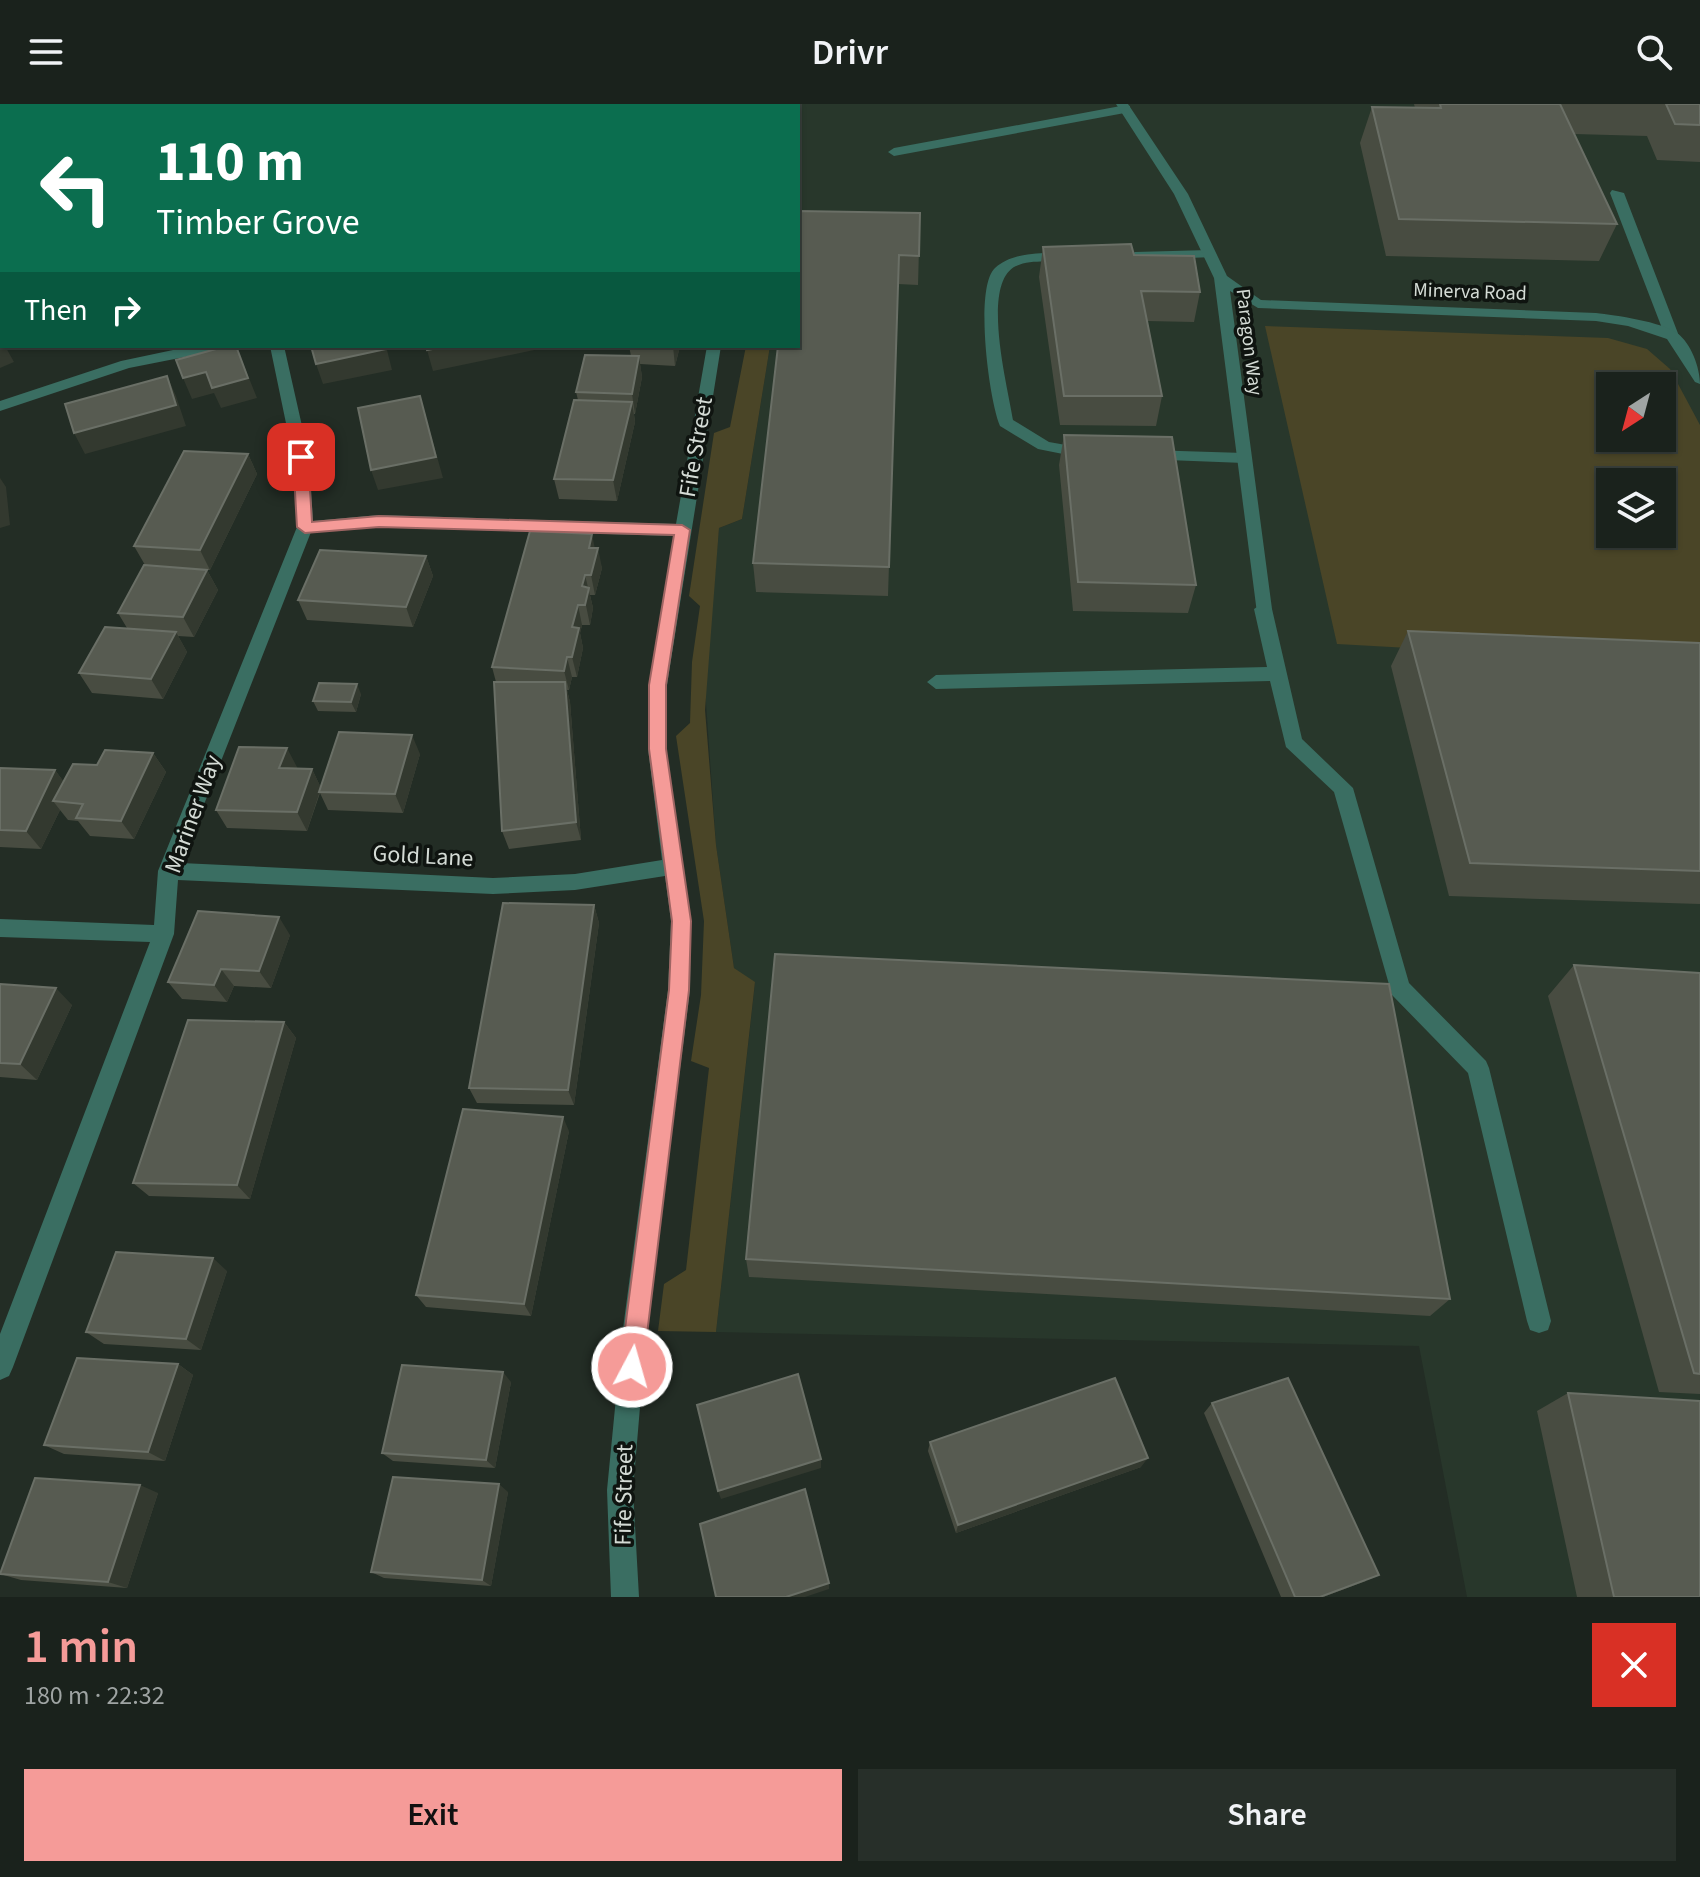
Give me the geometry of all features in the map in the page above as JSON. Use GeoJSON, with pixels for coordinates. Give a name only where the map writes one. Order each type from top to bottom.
{"type":"FeatureCollection","features":[{"type":"Feature","properties":{"kind":"street"},"geometry":{"type":"LineString","coordinates":[[894,152],[1124,107]]}},
{"type":"Feature","properties":{"kind":"street","name":"Paragon Way"},"geometry":{"type":"LineString","coordinates":[[1124,107],[1181,194],[1221,278],[1263,609],[1293,742],[1343,788],[1400,988],[1478,1068],[1539,1321]]}},
{"type":"Feature","properties":{"kind":"street"},"geometry":{"type":"LineString","coordinates":[[1617,193],[1672,336],[1700,379]]}},
{"type":"Feature","properties":{"kind":"street"},"geometry":{"type":"LineString","coordinates":[[1119,256],[1209,254]]}},
{"type":"Feature","properties":{"kind":"street"},"geometry":{"type":"LineString","coordinates":[[1090,257],[1030,258],[1009,264],[996,274],[988,295],[1006,422],[1031,443],[1067,453],[1244,458]]}},
{"type":"Feature","properties":{"kind":"street","name":"Minerva Road"},"geometry":{"type":"LineString","coordinates":[[1221,278],[1258,304],[1596,317],[1630,322],[1672,336]]}},
{"type":"Feature","properties":{"kind":"street"},"geometry":{"type":"LineString","coordinates":[[0,406],[126,364],[205,348]]}},
{"type":"Feature","properties":{"kind":"street","name":"Mariner Way"},"geometry":{"type":"LineString","coordinates":[[0,1367],[164,934],[168,871],[305,527],[301,457],[277,348]]}},
{"type":"Feature","properties":{"kind":"street","name":"Fife Street"},"geometry":{"type":"LineString","coordinates":[[625,1597],[620,1490],[634,1336],[679,990],[681,921],[657,749],[658,685],[714,348]]}},
{"type":"Feature","properties":{"kind":"street"},"geometry":{"type":"LineString","coordinates":[[305,527],[379,521],[682,530]]}},
{"type":"Feature","properties":{"kind":"street"},"geometry":{"type":"LineString","coordinates":[[936,682],[1278,674]]}},
{"type":"Feature","properties":{"kind":"street","name":"Gold Lane"},"geometry":{"type":"LineString","coordinates":[[168,871],[493,886],[575,882],[675,866]]}},
{"type":"Feature","properties":{"kind":"street"},"geometry":{"type":"LineString","coordinates":[[0,928],[164,934]]}},
{"type":"Feature","properties":{"kind":"shaded area"},"geometry":{"type":"Polygon","coordinates":[[[800,104],[1700,104],[1700,1597],[1467,1597],[1419,1346],[716,1332],[755,983],[734,968],[716,845],[705,688],[719,528],[742,519],[770,348],[800,348],[800,104]]]}},
{"type":"Feature","properties":{"kind":"shaded area"},"geometry":{"type":"Polygon","coordinates":[[[1265,326],[1608,338],[1647,349],[1672,372],[1596,372],[1596,452],[1676,452],[1676,380],[1700,425],[1700,664],[1337,644],[1265,326]]]}},
{"type":"Feature","properties":{"kind":"shaded area"},"geometry":{"type":"Polygon","coordinates":[[[746,348],[770,348],[742,519],[719,528],[705,710],[716,845],[734,968],[755,982],[716,1332],[658,1331],[664,1284],[686,1270],[709,1068],[691,1061],[701,995],[704,921],[676,736],[690,723],[692,662],[700,606],[689,596],[714,433],[730,427],[746,348]]]}},
{"type":"Feature","properties":{"kind":"building"},"geometry":{"type":"Polygon","coordinates":[[[1440,104],[1560,104],[1617,224],[1399,219],[1372,107],[1441,108],[1440,104]]]}},
{"type":"Feature","properties":{"kind":"building"},"geometry":{"type":"Polygon","coordinates":[[[1666,104],[1700,104],[1700,125],[1675,124],[1666,104]]]}},
{"type":"Feature","properties":{"kind":"building"},"geometry":{"type":"Polygon","coordinates":[[[800,211],[920,213],[919,256],[899,255],[889,567],[753,563],[778,348],[800,348],[800,211]]]}},
{"type":"Feature","properties":{"kind":"building"},"geometry":{"type":"Polygon","coordinates":[[[1131,244],[1134,255],[1194,256],[1200,292],[1141,291],[1162,396],[1064,396],[1043,247],[1131,244]]]}},
{"type":"Feature","properties":{"kind":"building"},"geometry":{"type":"Polygon","coordinates":[[[220,348],[237,348],[248,378],[212,388],[206,372],[183,378],[176,360],[220,348]]]}},
{"type":"Feature","properties":{"kind":"building"},"geometry":{"type":"Polygon","coordinates":[[[312,348],[386,349],[316,364],[312,348]]]}},
{"type":"Feature","properties":{"kind":"building"},"geometry":{"type":"Polygon","coordinates":[[[585,355],[639,356],[632,394],[576,392],[585,355]]]}},
{"type":"Feature","properties":{"kind":"building"},"geometry":{"type":"Polygon","coordinates":[[[167,376],[176,405],[74,433],[65,404],[167,376]]]}},
{"type":"Feature","properties":{"kind":"building"},"geometry":{"type":"Polygon","coordinates":[[[420,396],[436,457],[371,470],[358,408],[420,396]]]}},
{"type":"Feature","properties":{"kind":"building"},"geometry":{"type":"Polygon","coordinates":[[[574,400],[632,402],[613,480],[554,479],[574,400]]]}},
{"type":"Feature","properties":{"kind":"building"},"geometry":{"type":"Polygon","coordinates":[[[1064,435],[1172,437],[1196,585],[1078,582],[1064,435]]]}},
{"type":"Feature","properties":{"kind":"building"},"geometry":{"type":"Polygon","coordinates":[[[184,451],[248,454],[200,550],[134,546],[184,451]]]}},
{"type":"Feature","properties":{"kind":"building"},"geometry":{"type":"Polygon","coordinates":[[[530,531],[592,534],[589,548],[598,548],[591,575],[585,575],[582,586],[589,588],[585,605],[578,605],[572,627],[579,628],[572,657],[567,657],[564,671],[492,667],[530,531]]]}},
{"type":"Feature","properties":{"kind":"building"},"geometry":{"type":"Polygon","coordinates":[[[320,550],[426,556],[406,607],[298,600],[320,550]]]}},
{"type":"Feature","properties":{"kind":"building"},"geometry":{"type":"Polygon","coordinates":[[[144,565],[207,570],[183,617],[118,613],[144,565]]]}},
{"type":"Feature","properties":{"kind":"building"},"geometry":{"type":"Polygon","coordinates":[[[105,627],[176,632],[151,679],[79,673],[105,627]]]}},
{"type":"Feature","properties":{"kind":"building"},"geometry":{"type":"Polygon","coordinates":[[[1408,631],[1700,643],[1700,871],[1470,863],[1408,631]]]}},
{"type":"Feature","properties":{"kind":"building"},"geometry":{"type":"Polygon","coordinates":[[[494,682],[565,682],[576,822],[502,831],[494,682]]]}},
{"type":"Feature","properties":{"kind":"building"},"geometry":{"type":"Polygon","coordinates":[[[319,683],[357,684],[351,702],[313,701],[319,683]]]}},
{"type":"Feature","properties":{"kind":"building"},"geometry":{"type":"Polygon","coordinates":[[[339,732],[412,735],[395,794],[319,792],[339,732]]]}},
{"type":"Feature","properties":{"kind":"building"},"geometry":{"type":"Polygon","coordinates":[[[239,747],[287,748],[279,768],[312,769],[297,812],[216,810],[239,747]]]}},
{"type":"Feature","properties":{"kind":"building"},"geometry":{"type":"Polygon","coordinates":[[[105,750],[153,753],[121,821],[76,818],[83,804],[53,801],[73,764],[97,765],[105,750]]]}},
{"type":"Feature","properties":{"kind":"building"},"geometry":{"type":"Polygon","coordinates":[[[0,768],[55,770],[26,831],[0,830],[0,768]]]}},
{"type":"Feature","properties":{"kind":"building"},"geometry":{"type":"Polygon","coordinates":[[[503,903],[594,905],[568,1090],[469,1088],[503,903]]]}},
{"type":"Feature","properties":{"kind":"building"},"geometry":{"type":"Polygon","coordinates":[[[198,911],[279,917],[259,971],[221,969],[214,985],[168,982],[198,911]]]}},
{"type":"Feature","properties":{"kind":"building"},"geometry":{"type":"Polygon","coordinates":[[[775,954],[1389,984],[1450,1299],[746,1259],[775,954]]]}},
{"type":"Feature","properties":{"kind":"building"},"geometry":{"type":"Polygon","coordinates":[[[1574,965],[1700,973],[1700,1374],[1694,1373],[1574,965]]]}},
{"type":"Feature","properties":{"kind":"building"},"geometry":{"type":"Polygon","coordinates":[[[0,984],[56,988],[20,1064],[0,1063],[0,984]]]}},
{"type":"Feature","properties":{"kind":"building"},"geometry":{"type":"Polygon","coordinates":[[[188,1020],[284,1022],[237,1185],[133,1183],[188,1020]]]}},
{"type":"Feature","properties":{"kind":"building"},"geometry":{"type":"Polygon","coordinates":[[[463,1109],[563,1117],[524,1304],[416,1295],[463,1109]]]}},
{"type":"Feature","properties":{"kind":"building"},"geometry":{"type":"Polygon","coordinates":[[[116,1252],[213,1258],[186,1339],[86,1332],[116,1252]]]}},
{"type":"Feature","properties":{"kind":"building"},"geometry":{"type":"Polygon","coordinates":[[[77,1358],[178,1364],[148,1452],[44,1445],[77,1358]]]}},
{"type":"Feature","properties":{"kind":"building"},"geometry":{"type":"Polygon","coordinates":[[[402,1365],[503,1372],[486,1460],[382,1453],[402,1365]]]}},
{"type":"Feature","properties":{"kind":"building"},"geometry":{"type":"Polygon","coordinates":[[[798,1374],[821,1459],[718,1491],[697,1405],[798,1374]]]}},
{"type":"Feature","properties":{"kind":"building"},"geometry":{"type":"Polygon","coordinates":[[[1115,1378],[1148,1458],[958,1525],[930,1442],[1115,1378]]]}},
{"type":"Feature","properties":{"kind":"building"},"geometry":{"type":"Polygon","coordinates":[[[1288,1378],[1379,1575],[1320,1597],[1295,1597],[1212,1403],[1288,1378]]]}},
{"type":"Feature","properties":{"kind":"building"},"geometry":{"type":"Polygon","coordinates":[[[1568,1393],[1700,1401],[1700,1597],[1614,1597],[1568,1393]]]}},
{"type":"Feature","properties":{"kind":"building"},"geometry":{"type":"Polygon","coordinates":[[[393,1477],[499,1484],[482,1580],[371,1572],[393,1477]]]}},
{"type":"Feature","properties":{"kind":"building"},"geometry":{"type":"Polygon","coordinates":[[[35,1478],[140,1485],[108,1582],[0,1574],[35,1478]]]}},
{"type":"Feature","properties":{"kind":"building"},"geometry":{"type":"Polygon","coordinates":[[[805,1489],[829,1583],[786,1597],[716,1597],[700,1524],[805,1489]]]}},
{"type":"Feature","properties":{"kind":"route"},"geometry":{"type":"LineString","coordinates":[[301,457],[305,527],[379,521],[682,530],[658,685],[657,728],[657,749],[681,921],[679,990],[632,1367]]}}]}
